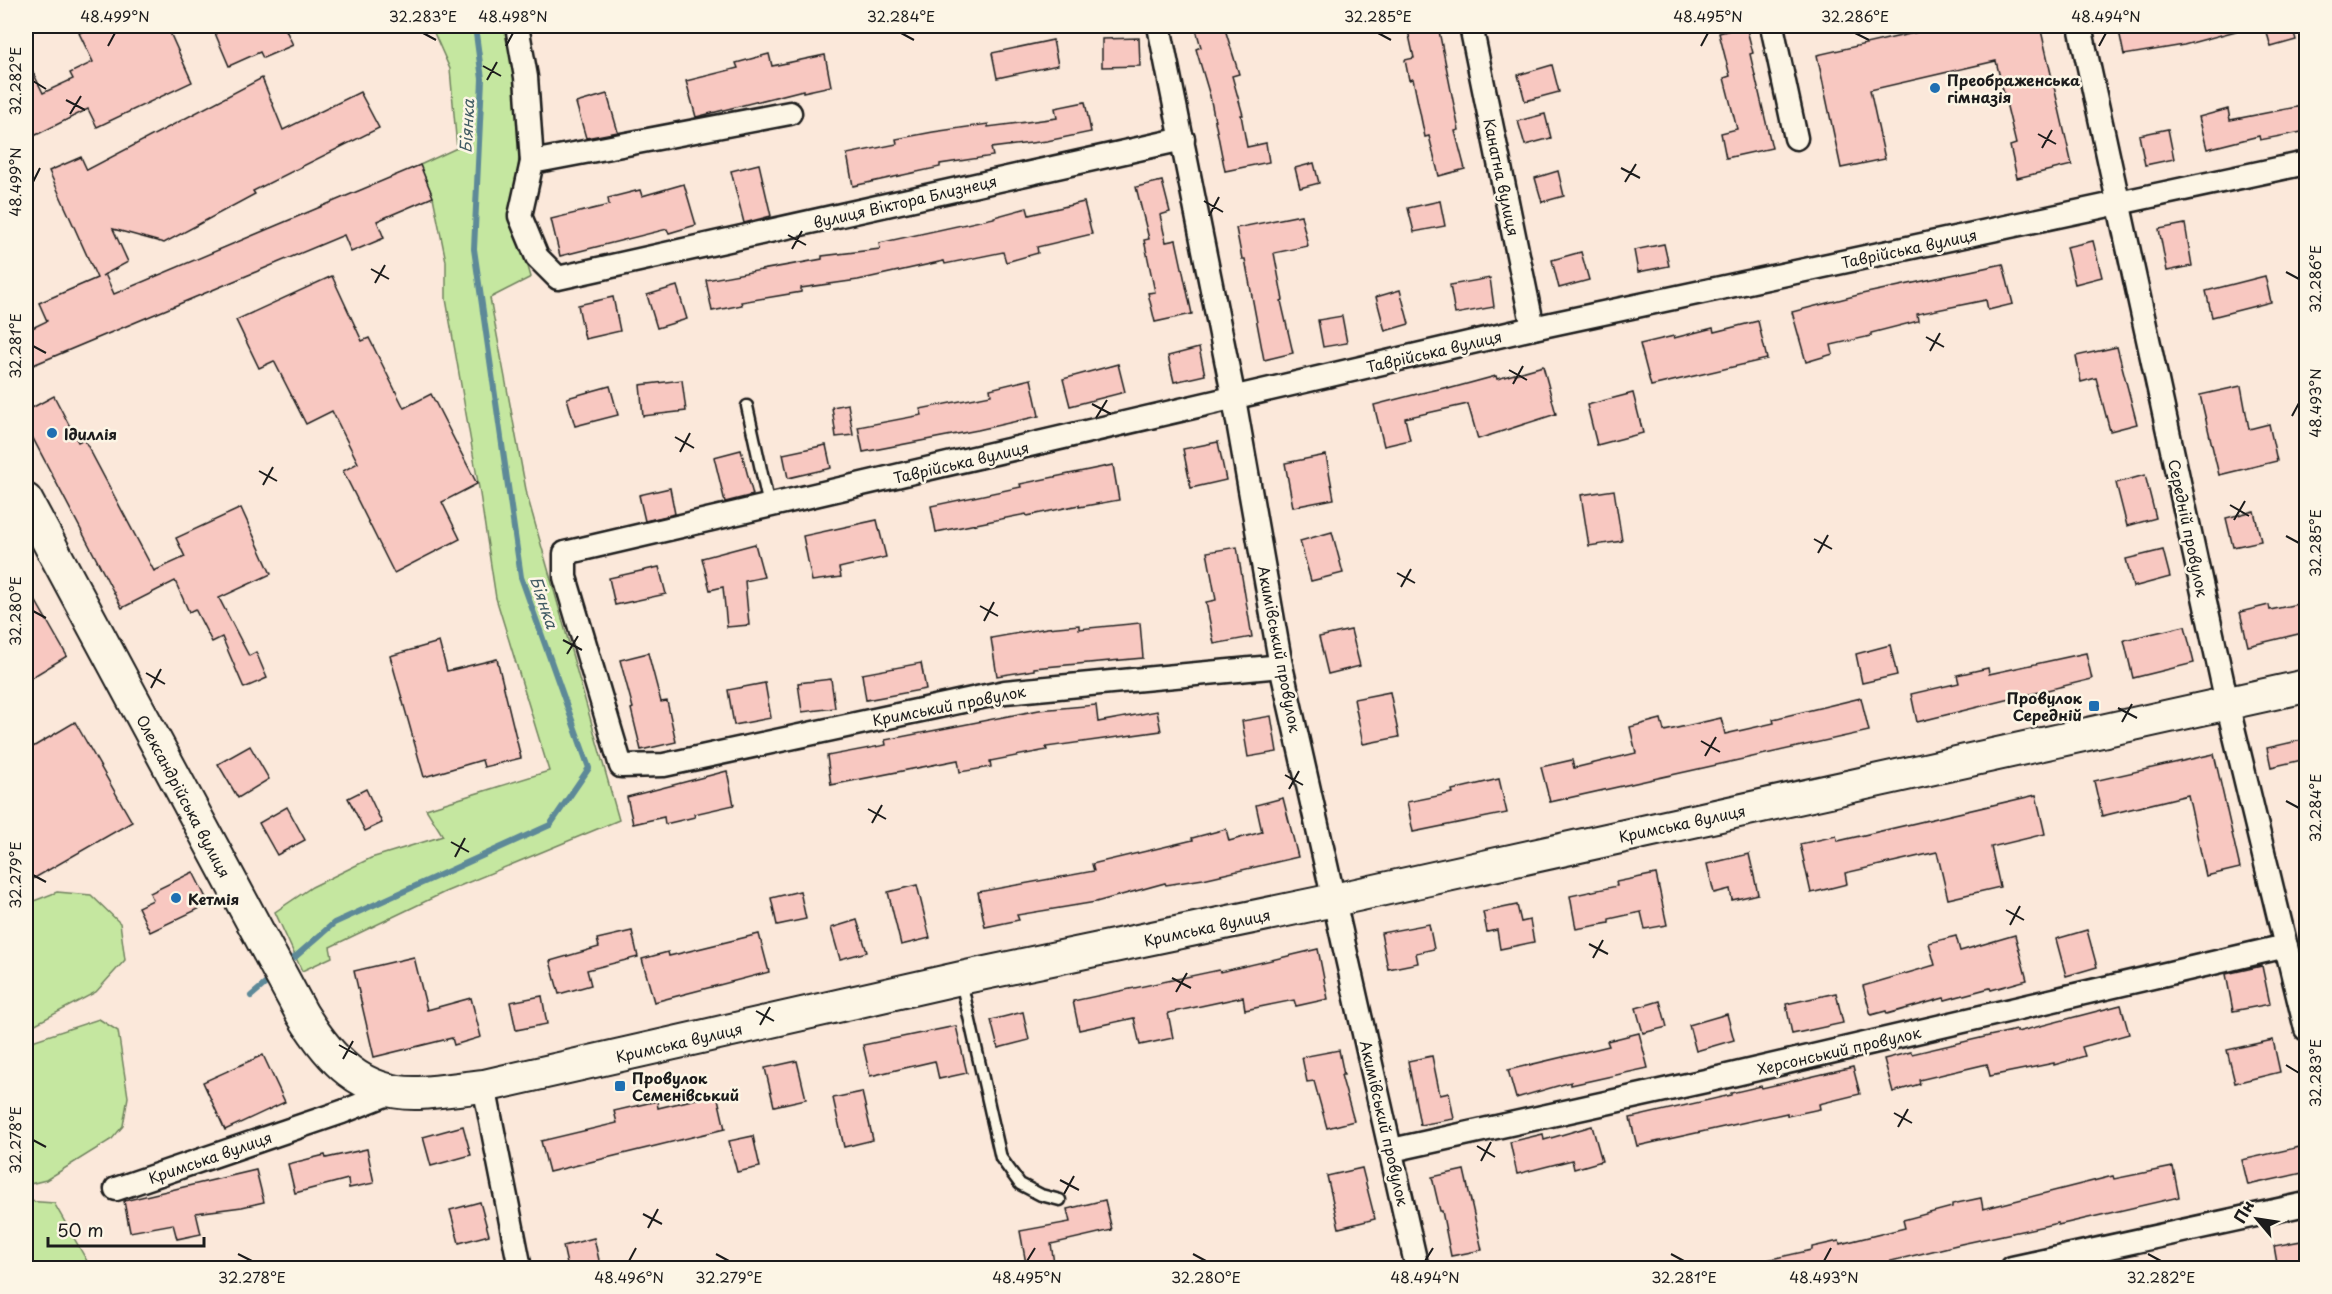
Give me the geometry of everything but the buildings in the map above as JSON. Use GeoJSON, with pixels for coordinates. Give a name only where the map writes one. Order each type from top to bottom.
{"type":"FeatureCollection","features":[{"type":"Feature","properties":{"kind":"street"},"geometry":{"type":"LineString","coordinates":[[517,26],[526,77],[532,162],[790,113]]}},
{"type":"Feature","properties":{"kind":"street","name":"Акимівський провулок"},"geometry":{"type":"LineString","coordinates":[[1159,26],[1234,399],[1281,666],[1417,1269]]}},
{"type":"Feature","properties":{"kind":"street","name":"Канатна вулиця"},"geometry":{"type":"LineString","coordinates":[[1471,26],[1533,328]]}},
{"type":"Feature","properties":{"kind":"street"},"geometry":{"type":"LineString","coordinates":[[1772,26],[1796,138]]}},
{"type":"Feature","properties":{"kind":"street","name":"Середній провулок"},"geometry":{"type":"LineString","coordinates":[[2080,26],[2227,703],[2307,1029]]}},
{"type":"Feature","properties":{"kind":"street","name":"вулиця Віктора Близнеця"},"geometry":{"type":"LineString","coordinates":[[532,162],[520,216],[537,257],[558,278],[1183,139]]}},
{"type":"Feature","properties":{"kind":"street","name":"Таврійська вулиця"},"geometry":{"type":"LineString","coordinates":[[621,766],[565,577],[565,553],[1533,328],[2307,162]]}},
{"type":"Feature","properties":{"kind":"street","name":"Олександрійська вулиця"},"geometry":{"type":"LineString","coordinates":[[26,500],[258,936],[302,1014],[316,1036],[337,1061],[362,1082],[393,1092]]}},
{"type":"Feature","properties":{"kind":"street","name":"Кримський провулок"},"geometry":{"type":"LineString","coordinates":[[621,766],[664,765],[1005,692],[1281,666]]}},
{"type":"Feature","properties":{"kind":"street","name":"Кримська вулиця"},"geometry":{"type":"LineString","coordinates":[[116,1189],[393,1092],[420,1093],[484,1086],[961,978],[1334,900],[2307,686]]}},
{"type":"Feature","properties":{"kind":"street","name":"Херсонський провулок"},"geometry":{"type":"LineString","coordinates":[[1392,1150],[1710,1080],[2286,946]]}},
{"type":"Feature","properties":{"kind":"street"},"geometry":{"type":"LineString","coordinates":[[484,1086],[520,1269]]}},
{"type":"Feature","properties":{"kind":"street"},"geometry":{"type":"LineString","coordinates":[[2012,1269],[2307,1204]]}},
{"type":"Feature","properties":{"kind":"lane"},"geometry":{"type":"LineString","coordinates":[[747,406],[769,506]]}},
{"type":"Feature","properties":{"kind":"lane"},"geometry":{"type":"LineString","coordinates":[[961,978],[1000,1158],[1020,1184],[1041,1195],[1060,1200]]}},
{"type":"Feature","properties":{"kind":"green space"},"geometry":{"type":"Polygon","coordinates":[[[431,26],[509,26],[518,68],[519,153],[516,224],[531,277],[490,298],[527,495],[619,820],[445,892],[330,947],[332,957],[302,971],[275,912],[312,887],[371,858],[443,836],[426,809],[549,771],[496,598],[446,299],[446,261],[433,197],[420,165],[457,148],[450,69],[431,26]]]}},
{"type":"Feature","properties":{"kind":"green space"},"geometry":{"type":"Polygon","coordinates":[[[57,892],[91,895],[120,923],[125,960],[96,992],[26,1029],[26,904],[57,892]]]}},
{"type":"Feature","properties":{"kind":"green space"},"geometry":{"type":"Polygon","coordinates":[[[99,1019],[118,1031],[128,1097],[123,1126],[112,1139],[46,1180],[26,1185],[26,1043],[99,1019]]]}},
{"type":"Feature","properties":{"kind":"green space"},"geometry":{"type":"Polygon","coordinates":[[[26,1201],[54,1203],[91,1268],[26,1268],[26,1201]]]}},
{"type":"Feature","properties":{"kind":"waterway","name":"Біянка"},"geometry":{"type":"LineString","coordinates":[[286,965],[334,923],[550,825],[589,768],[521,577],[474,249],[482,79],[475,26]]}},
{"type":"Feature","properties":{"kind":"waterway","name":"Біянка"},"geometry":{"type":"LineString","coordinates":[[251,996],[272,978]]}},
{"type":"Feature","properties":{"kind":"place","name":"Преображенська гімназія"},"geometry":{"type":"Point","coordinates":[1935,88]}},
{"type":"Feature","properties":{"kind":"place","name":"Ідиллія"},"geometry":{"type":"Point","coordinates":[52,433]}},
{"type":"Feature","properties":{"kind":"place","name":"Провулок Середній"},"geometry":{"type":"Point","coordinates":[2094,706]}},
{"type":"Feature","properties":{"kind":"place","name":"Кетмія"},"geometry":{"type":"Point","coordinates":[176,898]}},
{"type":"Feature","properties":{"kind":"place","name":"Провулок Семенівський"},"geometry":{"type":"Point","coordinates":[620,1086]}}]}
